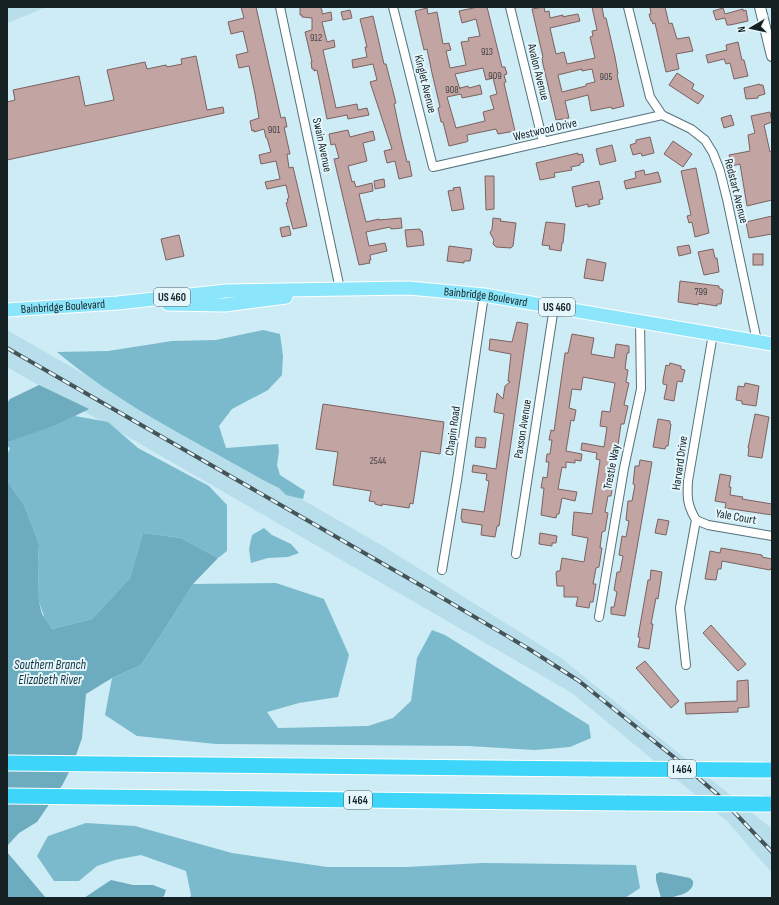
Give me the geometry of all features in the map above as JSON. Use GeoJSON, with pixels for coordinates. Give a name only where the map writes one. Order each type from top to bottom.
{"type":"FeatureCollection","features":[{"type":"Feature","properties":{"kind":"highway","name":"I 464"},"geometry":{"type":"LineString","coordinates":[[7,763],[772,770]]}},
{"type":"Feature","properties":{"kind":"highway","name":"I 464"},"geometry":{"type":"LineString","coordinates":[[7,796],[772,804]]}},
{"type":"Feature","properties":{"kind":"main road","name":"Bainbridge Boulevard"},"geometry":{"type":"LineString","coordinates":[[9,310],[118,303],[226,291],[409,288],[484,295],[772,344]]}},
{"type":"Feature","properties":{"kind":"street","name":"Swain Avenue"},"geometry":{"type":"LineString","coordinates":[[280,7],[340,289]]}},
{"type":"Feature","properties":{"kind":"street","name":"Kinglet Avenue"},"geometry":{"type":"LineString","coordinates":[[393,7],[433,167]]}},
{"type":"Feature","properties":{"kind":"street","name":"Avalon Avenue"},"geometry":{"type":"LineString","coordinates":[[510,7],[543,142]]}},
{"type":"Feature","properties":{"kind":"street"},"geometry":{"type":"LineString","coordinates":[[628,7],[650,97],[662,115]]}},
{"type":"Feature","properties":{"kind":"street"},"geometry":{"type":"LineString","coordinates":[[760,7],[772,56]]}},
{"type":"Feature","properties":{"kind":"street","name":"Westwood Drive"},"geometry":{"type":"LineString","coordinates":[[433,167],[662,115]]}},
{"type":"Feature","properties":{"kind":"street","name":"Redstart Avenue"},"geometry":{"type":"LineString","coordinates":[[662,115],[691,129],[705,140],[713,153],[720,171],[727,199],[757,341]]}},
{"type":"Feature","properties":{"kind":"street","name":"Chapin Road"},"geometry":{"type":"LineString","coordinates":[[442,570],[458,480],[484,295]]}},
{"type":"Feature","properties":{"kind":"street","name":"Paxson Avenue"},"geometry":{"type":"LineString","coordinates":[[516,554],[554,307]]}},
{"type":"Feature","properties":{"kind":"street","name":"Trestle Way"},"geometry":{"type":"LineString","coordinates":[[599,617],[624,468],[641,389],[640,321]]}},
{"type":"Feature","properties":{"kind":"street","name":"Harvard Drive"},"geometry":{"type":"LineString","coordinates":[[696,520],[689,509],[687,496],[688,481],[713,334]]}},
{"type":"Feature","properties":{"kind":"street"},"geometry":{"type":"LineString","coordinates":[[686,665],[680,608],[696,520]]}},
{"type":"Feature","properties":{"kind":"street","name":"Yale Court"},"geometry":{"type":"LineString","coordinates":[[696,520],[708,525],[772,536]]}},
{"type":"Feature","properties":{"kind":"shaded area"},"geometry":{"type":"Polygon","coordinates":[[[7,7],[47,7],[7,23],[7,7]]]}},
{"type":"Feature","properties":{"kind":"shaded area"},"geometry":{"type":"Polygon","coordinates":[[[7,330],[383,546],[561,658],[772,829],[772,873],[727,821],[572,693],[7,367],[7,330]]]}},
{"type":"Feature","properties":{"kind":"shaded area"},"geometry":{"type":"Polygon","coordinates":[[[263,330],[280,334],[283,356],[282,375],[268,390],[232,409],[219,426],[226,448],[278,444],[279,451],[277,465],[280,475],[305,491],[303,499],[286,495],[279,488],[131,405],[81,371],[57,352],[108,351],[172,341],[216,340],[263,330]]]}},
{"type":"Feature","properties":{"kind":"shaded area"},"geometry":{"type":"Polygon","coordinates":[[[75,416],[108,422],[138,448],[209,486],[227,505],[227,551],[218,558],[181,538],[143,533],[130,578],[92,619],[52,629],[45,619],[39,602],[39,544],[24,505],[9,484],[7,475],[7,455],[10,448],[7,446],[7,441],[57,425],[75,416]]]}},
{"type":"Feature","properties":{"kind":"shaded area"},"geometry":{"type":"Polygon","coordinates":[[[264,528],[272,535],[291,544],[299,553],[288,557],[268,558],[251,563],[249,549],[252,535],[264,528]]]}},
{"type":"Feature","properties":{"kind":"shaded area"},"geometry":{"type":"Polygon","coordinates":[[[276,583],[324,599],[349,655],[338,697],[299,703],[267,712],[278,728],[368,726],[393,718],[411,701],[417,658],[432,630],[445,635],[589,725],[591,738],[570,747],[535,750],[468,746],[216,744],[137,736],[105,715],[112,678],[141,665],[193,584],[276,583]]]}},
{"type":"Feature","properties":{"kind":"shaded area"},"geometry":{"type":"Polygon","coordinates":[[[86,823],[135,826],[232,853],[327,867],[407,867],[482,863],[636,865],[640,888],[625,898],[190,898],[191,895],[186,871],[141,855],[115,860],[97,866],[79,881],[54,881],[37,856],[48,836],[86,823]]]}},
{"type":"Feature","properties":{"kind":"water"},"geometry":{"type":"Polygon","coordinates":[[[39,385],[89,409],[57,425],[7,442],[7,403],[10,399],[39,385]]]}},
{"type":"Feature","properties":{"kind":"water","name":"Southern Branch Elizabeth River"},"geometry":{"type":"Polygon","coordinates":[[[7,475],[9,484],[24,505],[39,544],[39,602],[42,614],[52,629],[92,619],[130,578],[143,533],[181,538],[218,558],[193,584],[141,665],[112,678],[86,694],[82,738],[73,764],[63,784],[37,822],[19,833],[7,846],[7,475]]]}},
{"type":"Feature","properties":{"kind":"water"},"geometry":{"type":"Polygon","coordinates":[[[7,852],[46,898],[7,898],[7,852]]]}},
{"type":"Feature","properties":{"kind":"water"},"geometry":{"type":"Polygon","coordinates":[[[660,872],[690,878],[693,881],[693,886],[686,893],[681,895],[661,898],[656,880],[656,874],[660,872]]]}},
{"type":"Feature","properties":{"kind":"water"},"geometry":{"type":"Polygon","coordinates":[[[111,880],[133,885],[153,885],[166,890],[164,896],[161,898],[84,898],[111,880]]]}},
{"type":"Feature","properties":{"kind":"building"},"geometry":{"type":"Polygon","coordinates":[[[241,7],[256,7],[281,118],[285,117],[287,127],[284,127],[290,154],[287,154],[289,168],[293,167],[307,226],[293,229],[286,203],[288,202],[287,199],[289,198],[286,185],[267,189],[265,182],[280,179],[276,161],[261,164],[259,155],[271,152],[264,129],[254,132],[254,130],[252,131],[250,121],[259,118],[255,94],[249,66],[239,68],[236,55],[248,52],[243,31],[231,34],[228,22],[244,18],[241,7]]]}},
{"type":"Feature","properties":{"kind":"building"},"geometry":{"type":"Polygon","coordinates":[[[300,7],[320,7],[322,14],[331,12],[332,20],[322,22],[327,42],[334,40],[335,47],[323,50],[336,108],[357,104],[358,110],[367,108],[369,115],[348,119],[347,115],[327,119],[317,70],[314,71],[314,69],[312,69],[312,62],[305,32],[312,30],[312,18],[302,17],[302,15],[300,15],[300,7]]]}},
{"type":"Feature","properties":{"kind":"building"},"geometry":{"type":"Polygon","coordinates":[[[478,7],[487,7],[502,67],[505,67],[507,74],[504,75],[506,82],[504,83],[515,131],[498,134],[496,129],[467,135],[468,141],[449,146],[443,122],[441,122],[438,108],[440,107],[427,49],[424,50],[415,11],[427,8],[428,14],[437,12],[443,44],[449,43],[451,50],[446,51],[450,68],[466,65],[461,42],[469,41],[468,38],[480,36],[476,19],[462,23],[459,11],[478,7]],[[483,68],[455,74],[460,89],[468,86],[469,88],[480,85],[482,94],[462,98],[461,94],[447,97],[456,128],[485,121],[483,112],[494,109],[490,96],[497,94],[493,78],[486,80],[483,68]]]}},
{"type":"Feature","properties":{"kind":"building"},"geometry":{"type":"Polygon","coordinates":[[[544,7],[545,12],[549,11],[550,18],[578,14],[580,21],[550,28],[556,54],[564,52],[567,64],[595,58],[590,37],[593,36],[592,31],[597,30],[592,7],[602,7],[615,57],[617,75],[624,106],[591,111],[588,95],[565,101],[569,118],[556,120],[532,9],[544,7]],[[582,69],[558,75],[562,92],[586,86],[586,84],[595,82],[592,69],[582,71],[582,69]]]}},
{"type":"Feature","properties":{"kind":"building"},"geometry":{"type":"Polygon","coordinates":[[[650,7],[665,7],[669,24],[672,23],[677,39],[689,37],[693,51],[676,54],[679,69],[666,72],[655,23],[653,24],[651,21],[649,14],[651,14],[650,7]]]}},
{"type":"Feature","properties":{"kind":"building"},"geometry":{"type":"Polygon","coordinates":[[[723,8],[725,14],[743,9],[743,11],[746,10],[748,21],[727,25],[725,18],[716,20],[713,11],[723,8]]]}},
{"type":"Feature","properties":{"kind":"building"},"geometry":{"type":"Polygon","coordinates":[[[350,10],[352,18],[343,20],[341,12],[350,10]]]}},
{"type":"Feature","properties":{"kind":"building"},"geometry":{"type":"Polygon","coordinates":[[[373,16],[384,64],[386,64],[396,103],[394,104],[401,137],[412,176],[399,179],[395,161],[387,163],[384,151],[392,149],[370,82],[377,80],[373,64],[353,68],[352,60],[367,57],[365,47],[367,47],[360,19],[373,16]]]}},
{"type":"Feature","properties":{"kind":"building"},"geometry":{"type":"Polygon","coordinates":[[[738,42],[742,60],[744,60],[748,76],[734,79],[730,63],[726,64],[724,59],[708,63],[706,55],[727,50],[726,45],[738,42]]]}},
{"type":"Feature","properties":{"kind":"building"},"geometry":{"type":"Polygon","coordinates":[[[196,56],[207,110],[223,107],[224,113],[7,160],[7,102],[15,100],[13,90],[79,76],[85,106],[114,100],[107,70],[145,62],[147,69],[166,65],[167,67],[182,64],[181,59],[196,56]]]}},
{"type":"Feature","properties":{"kind":"building"},"geometry":{"type":"Polygon","coordinates":[[[677,73],[694,84],[692,89],[704,96],[698,104],[669,85],[677,73]]]}},
{"type":"Feature","properties":{"kind":"building"},"geometry":{"type":"Polygon","coordinates":[[[760,84],[763,85],[765,94],[758,96],[758,98],[746,99],[744,88],[760,84]]]}},
{"type":"Feature","properties":{"kind":"building"},"geometry":{"type":"Polygon","coordinates":[[[770,112],[772,122],[764,125],[770,152],[772,151],[772,200],[747,206],[740,164],[732,166],[729,155],[750,151],[748,135],[755,133],[751,116],[770,112]]]}},
{"type":"Feature","properties":{"kind":"building"},"geometry":{"type":"Polygon","coordinates":[[[731,115],[734,125],[724,128],[721,118],[731,115]]]}},
{"type":"Feature","properties":{"kind":"building"},"geometry":{"type":"Polygon","coordinates":[[[348,130],[350,137],[373,131],[375,140],[363,143],[367,161],[348,166],[352,182],[354,181],[356,187],[372,183],[373,191],[359,194],[366,222],[379,219],[401,218],[402,228],[391,229],[390,227],[366,232],[369,246],[385,243],[387,251],[370,255],[370,263],[359,265],[334,159],[339,158],[335,144],[331,145],[329,134],[348,130]]]}},
{"type":"Feature","properties":{"kind":"building"},"geometry":{"type":"Polygon","coordinates":[[[650,137],[654,153],[642,156],[641,153],[633,155],[630,145],[636,143],[636,140],[650,137]]]}},
{"type":"Feature","properties":{"kind":"building"},"geometry":{"type":"Polygon","coordinates":[[[673,141],[692,154],[683,167],[664,154],[673,141]]]}},
{"type":"Feature","properties":{"kind":"building"},"geometry":{"type":"Polygon","coordinates":[[[612,145],[616,161],[600,165],[596,149],[612,145]]]}},
{"type":"Feature","properties":{"kind":"building"},"geometry":{"type":"Polygon","coordinates":[[[578,153],[578,155],[582,154],[584,162],[580,163],[580,165],[571,167],[572,170],[554,173],[555,177],[540,180],[536,163],[578,153]]]}},
{"type":"Feature","properties":{"kind":"building"},"geometry":{"type":"Polygon","coordinates":[[[696,168],[709,233],[695,237],[692,222],[689,223],[687,216],[691,215],[681,171],[696,168]]]}},
{"type":"Feature","properties":{"kind":"building"},"geometry":{"type":"Polygon","coordinates":[[[644,170],[645,175],[658,172],[661,182],[626,189],[624,181],[636,178],[635,172],[644,170]]]}},
{"type":"Feature","properties":{"kind":"building"},"geometry":{"type":"Polygon","coordinates":[[[485,176],[494,176],[494,209],[486,210],[485,176]]]}},
{"type":"Feature","properties":{"kind":"building"},"geometry":{"type":"Polygon","coordinates":[[[384,179],[385,187],[375,189],[374,181],[384,179]]]}},
{"type":"Feature","properties":{"kind":"building"},"geometry":{"type":"Polygon","coordinates":[[[599,181],[603,199],[599,200],[600,204],[588,207],[588,204],[576,207],[572,187],[599,181]]]}},
{"type":"Feature","properties":{"kind":"building"},"geometry":{"type":"Polygon","coordinates":[[[460,187],[464,209],[452,211],[448,191],[454,190],[453,188],[460,187]]]}},
{"type":"Feature","properties":{"kind":"building"},"geometry":{"type":"Polygon","coordinates":[[[772,216],[772,234],[749,238],[746,222],[772,216]]]}},
{"type":"Feature","properties":{"kind":"building"},"geometry":{"type":"Polygon","coordinates":[[[493,218],[501,219],[500,221],[516,223],[513,246],[511,248],[496,247],[493,244],[494,240],[490,233],[493,218]]]}},
{"type":"Feature","properties":{"kind":"building"},"geometry":{"type":"Polygon","coordinates":[[[546,222],[565,224],[561,251],[549,249],[550,246],[542,245],[546,222]]]}},
{"type":"Feature","properties":{"kind":"building"},"geometry":{"type":"Polygon","coordinates":[[[289,226],[291,235],[282,237],[280,228],[289,226]]]}},
{"type":"Feature","properties":{"kind":"building"},"geometry":{"type":"Polygon","coordinates":[[[420,229],[420,231],[422,231],[424,245],[407,247],[405,230],[420,229]]]}},
{"type":"Feature","properties":{"kind":"building"},"geometry":{"type":"Polygon","coordinates":[[[179,235],[184,256],[166,260],[161,239],[179,235]]]}},
{"type":"Feature","properties":{"kind":"building"},"geometry":{"type":"Polygon","coordinates":[[[689,245],[691,253],[679,256],[677,247],[689,245]]]}},
{"type":"Feature","properties":{"kind":"building"},"geometry":{"type":"Polygon","coordinates":[[[449,246],[472,249],[470,261],[464,261],[464,263],[447,261],[449,246]]]}},
{"type":"Feature","properties":{"kind":"building"},"geometry":{"type":"Polygon","coordinates":[[[713,249],[715,258],[717,258],[719,272],[704,275],[698,252],[713,249]]]}},
{"type":"Feature","properties":{"kind":"building"},"geometry":{"type":"Polygon","coordinates":[[[753,254],[763,254],[763,265],[753,265],[753,254]]]}},
{"type":"Feature","properties":{"kind":"building"},"geometry":{"type":"Polygon","coordinates":[[[587,259],[606,263],[603,281],[584,278],[587,259]]]}},
{"type":"Feature","properties":{"kind":"building"},"geometry":{"type":"Polygon","coordinates":[[[680,281],[719,286],[719,288],[723,290],[721,304],[717,304],[717,306],[678,302],[680,281]]]}},
{"type":"Feature","properties":{"kind":"building"},"geometry":{"type":"Polygon","coordinates":[[[517,322],[528,324],[499,526],[497,526],[495,537],[481,535],[482,525],[462,522],[462,509],[484,512],[489,481],[486,480],[487,474],[472,472],[473,465],[496,469],[504,414],[494,412],[497,393],[503,399],[505,386],[510,382],[508,381],[511,354],[489,350],[490,339],[512,342],[517,322]]]}},
{"type":"Feature","properties":{"kind":"building"},"geometry":{"type":"Polygon","coordinates":[[[572,334],[594,338],[591,354],[614,358],[616,344],[629,346],[625,369],[628,370],[626,382],[629,383],[624,405],[628,406],[624,424],[621,424],[616,460],[613,460],[611,476],[614,477],[611,496],[608,496],[605,512],[608,513],[605,531],[602,532],[600,548],[602,548],[599,567],[596,568],[593,584],[596,584],[593,602],[590,602],[589,608],[576,606],[578,597],[564,597],[564,586],[557,586],[556,573],[557,571],[560,571],[562,558],[584,562],[588,538],[572,535],[574,512],[592,514],[600,460],[596,459],[597,453],[581,450],[582,443],[604,447],[607,427],[600,426],[602,411],[610,412],[615,383],[583,377],[581,390],[572,389],[569,408],[576,410],[574,421],[571,420],[566,451],[582,454],[581,461],[575,460],[575,463],[566,462],[566,468],[562,467],[558,489],[577,492],[575,501],[562,498],[559,514],[557,514],[556,518],[541,515],[544,488],[541,488],[543,477],[547,478],[549,462],[546,462],[547,454],[550,454],[552,440],[549,440],[551,430],[554,431],[565,353],[568,353],[572,334]]]}},
{"type":"Feature","properties":{"kind":"building"},"geometry":{"type":"Polygon","coordinates":[[[670,363],[681,366],[681,369],[685,370],[682,382],[678,381],[677,383],[674,401],[664,399],[667,385],[663,384],[663,380],[666,365],[669,366],[670,363]]]}},
{"type":"Feature","properties":{"kind":"building"},"geometry":{"type":"Polygon","coordinates":[[[745,383],[759,386],[756,406],[742,404],[742,401],[736,400],[738,386],[744,387],[745,383]]]}},
{"type":"Feature","properties":{"kind":"building"},"geometry":{"type":"Polygon","coordinates":[[[323,404],[444,422],[440,454],[421,451],[413,504],[410,503],[409,508],[375,504],[375,502],[369,501],[371,491],[333,485],[338,452],[316,449],[323,404]]]}},
{"type":"Feature","properties":{"kind":"building"},"geometry":{"type":"Polygon","coordinates":[[[755,414],[769,417],[762,458],[748,456],[748,448],[755,414]]]}},
{"type":"Feature","properties":{"kind":"building"},"geometry":{"type":"Polygon","coordinates":[[[658,419],[670,421],[671,424],[668,446],[666,446],[665,449],[653,447],[658,419]]]}},
{"type":"Feature","properties":{"kind":"building"},"geometry":{"type":"Polygon","coordinates":[[[476,437],[486,438],[485,448],[475,447],[476,437]]]}},
{"type":"Feature","properties":{"kind":"building"},"geometry":{"type":"Polygon","coordinates":[[[640,460],[652,462],[625,616],[611,614],[611,607],[614,607],[617,592],[614,590],[617,572],[620,572],[623,556],[619,555],[622,536],[626,537],[629,521],[626,520],[628,501],[632,501],[635,485],[633,484],[635,466],[639,466],[640,460]]]}},
{"type":"Feature","properties":{"kind":"building"},"geometry":{"type":"Polygon","coordinates":[[[720,474],[731,476],[729,487],[731,487],[730,495],[743,497],[742,499],[772,504],[772,515],[725,508],[726,503],[715,501],[720,474]]]}},
{"type":"Feature","properties":{"kind":"building"},"geometry":{"type":"Polygon","coordinates":[[[658,519],[669,521],[666,535],[655,533],[658,519]]]}},
{"type":"Feature","properties":{"kind":"building"},"geometry":{"type":"Polygon","coordinates":[[[540,533],[557,536],[556,543],[552,543],[552,546],[539,544],[540,533]]]}},
{"type":"Feature","properties":{"kind":"building"},"geometry":{"type":"Polygon","coordinates":[[[721,548],[762,555],[762,557],[772,559],[772,568],[770,570],[722,561],[721,569],[718,569],[716,580],[705,579],[710,551],[720,553],[721,548]]]}},
{"type":"Feature","properties":{"kind":"building"},"geometry":{"type":"Polygon","coordinates":[[[651,570],[662,572],[658,599],[656,598],[651,624],[653,624],[649,649],[638,647],[640,638],[638,637],[651,570]]]}},
{"type":"Feature","properties":{"kind":"building"},"geometry":{"type":"Polygon","coordinates":[[[711,625],[746,664],[738,671],[703,633],[711,625]]]}},
{"type":"Feature","properties":{"kind":"building"},"geometry":{"type":"Polygon","coordinates":[[[645,661],[679,701],[671,708],[636,668],[645,661]]]}},
{"type":"Feature","properties":{"kind":"building"},"geometry":{"type":"Polygon","coordinates":[[[748,680],[749,707],[738,708],[738,712],[686,714],[685,703],[737,701],[737,681],[748,680]]]}},
{"type":"Feature","properties":{"kind":"railway"},"geometry":{"type":"LineString","coordinates":[[7,348],[434,593],[529,649],[579,681],[675,758],[717,794],[772,852]]}}]}
